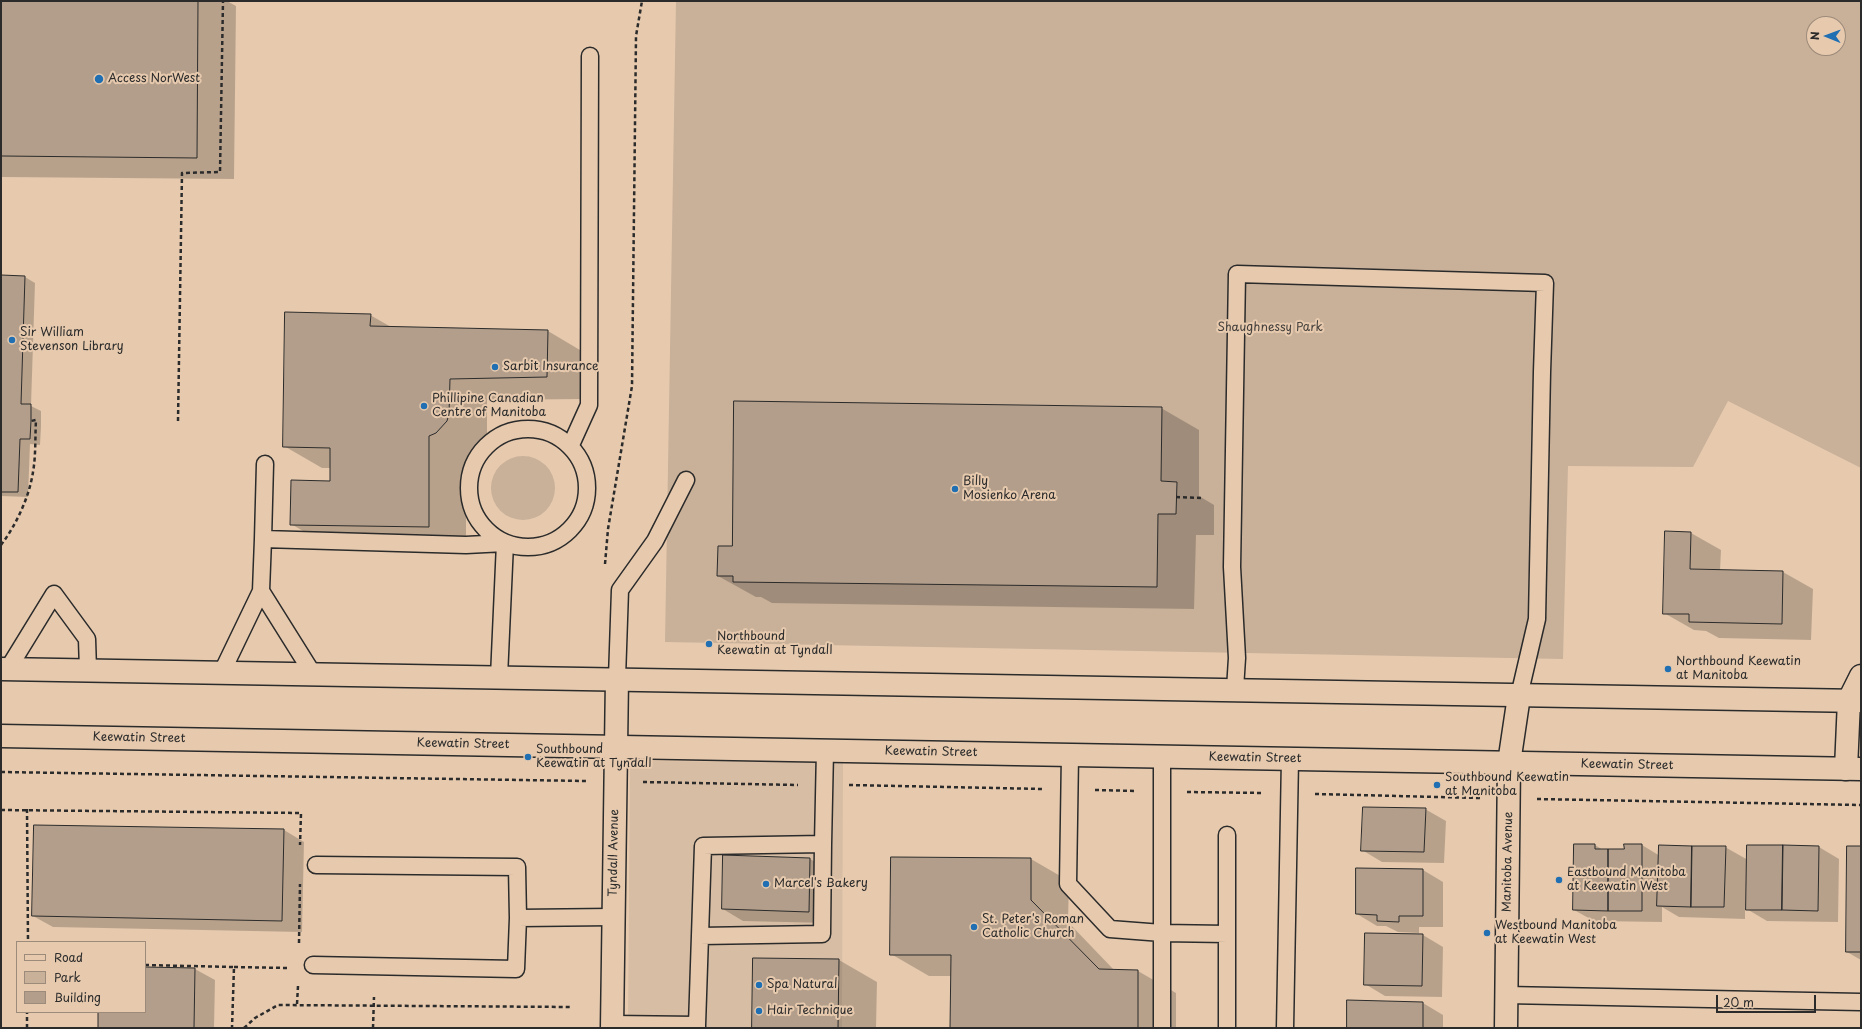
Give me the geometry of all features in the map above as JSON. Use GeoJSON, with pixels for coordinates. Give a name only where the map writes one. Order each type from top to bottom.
{"type":"FeatureCollection","features":[{"type":"Feature","properties":{"kind":"main road"},"geometry":{"type":"LineString","coordinates":[[5,669],[617,678],[1235,689],[1519,696],[1855,701]]}},
{"type":"Feature","properties":{"kind":"main road"},"geometry":{"type":"LineString","coordinates":[[1853,769],[1855,701],[1861,676]]}},
{"type":"Feature","properties":{"kind":"main road","name":"Tyndall Avenue"},"geometry":{"type":"LineString","coordinates":[[612,1026],[612,917],[617,678]]}},
{"type":"Feature","properties":{"kind":"main road","name":"Manitoba Avenue"},"geometry":{"type":"LineString","coordinates":[[1506,1028],[1509,763],[1519,696]]}},
{"type":"Feature","properties":{"kind":"main road","name":"Keewatin Street"},"geometry":{"type":"LineString","coordinates":[[1,736],[1853,769]]}},
{"type":"Feature","properties":{"kind":"lane"},"geometry":{"type":"LineString","coordinates":[[570,447],[589,405],[590,56]]}},
{"type":"Feature","properties":{"kind":"lane"},"geometry":{"type":"LineString","coordinates":[[1235,689],[1237,658],[1232,568],[1237,274],[1545,283],[1537,619],[1528,663],[1519,696]]}},
{"type":"Feature","properties":{"kind":"lane"},"geometry":{"type":"LineString","coordinates":[[518,430],[537,430],[554,436],[570,447],[582,464],[587,484],[585,504],[576,522],[563,536],[545,545],[524,548],[505,543],[489,533],[477,519],[470,501],[469,482],[474,464],[484,448],[500,436],[518,430]]}},
{"type":"Feature","properties":{"kind":"lane"},"geometry":{"type":"LineString","coordinates":[[222,672],[261,591],[264,464]]}},
{"type":"Feature","properties":{"kind":"lane"},"geometry":{"type":"LineString","coordinates":[[617,678],[620,590],[655,541],[686,480]]}},
{"type":"Feature","properties":{"kind":"lane"},"geometry":{"type":"LineString","coordinates":[[263,539],[466,546],[505,543]]}},
{"type":"Feature","properties":{"kind":"lane"},"geometry":{"type":"LineString","coordinates":[[499,677],[505,543]]}},
{"type":"Feature","properties":{"kind":"lane"},"geometry":{"type":"LineString","coordinates":[[261,591],[313,674]]}},
{"type":"Feature","properties":{"kind":"lane"},"geometry":{"type":"LineString","coordinates":[[5,669],[54,594],[87,639],[88,670]]}},
{"type":"Feature","properties":{"kind":"lane"},"geometry":{"type":"LineString","coordinates":[[700,936],[822,934],[825,750]]}},
{"type":"Feature","properties":{"kind":"lane"},"geometry":{"type":"LineString","coordinates":[[1070,755],[1068,884],[1110,929],[1162,933],[1227,934]]}},
{"type":"Feature","properties":{"kind":"lane"},"geometry":{"type":"LineString","coordinates":[[1162,756],[1162,1028]]}},
{"type":"Feature","properties":{"kind":"lane"},"geometry":{"type":"LineString","coordinates":[[1285,1028],[1290,759]]}},
{"type":"Feature","properties":{"kind":"lane"},"geometry":{"type":"LineString","coordinates":[[1227,835],[1227,1028]]}},
{"type":"Feature","properties":{"kind":"lane"},"geometry":{"type":"LineString","coordinates":[[612,1026],[697,1027],[703,846],[823,844]]}},
{"type":"Feature","properties":{"kind":"lane"},"geometry":{"type":"LineString","coordinates":[[313,965],[516,969],[518,918],[517,867],[316,865]]}},
{"type":"Feature","properties":{"kind":"lane"},"geometry":{"type":"LineString","coordinates":[[518,918],[612,917]]}},
{"type":"Feature","properties":{"kind":"lane"},"geometry":{"type":"LineString","coordinates":[[1506,995],[1861,1002]]}},
{"type":"Feature","properties":{"kind":"path"},"geometry":{"type":"LineString","coordinates":[[178,421],[182,173],[220,172],[223,1]]}},
{"type":"Feature","properties":{"kind":"path"},"geometry":{"type":"LineString","coordinates":[[605,568],[608,529],[632,386],[636,36],[642,1]]}},
{"type":"Feature","properties":{"kind":"path"},"geometry":{"type":"LineString","coordinates":[[1,545],[14,528],[33,473],[36,420],[31,421]]}},
{"type":"Feature","properties":{"kind":"path"},"geometry":{"type":"LineString","coordinates":[[1176,496],[1201,498]]}},
{"type":"Feature","properties":{"kind":"path"},"geometry":{"type":"LineString","coordinates":[[574,781],[575,746]]}},
{"type":"Feature","properties":{"kind":"path"},"geometry":{"type":"LineString","coordinates":[[1,772],[615,781],[1861,805]]}},
{"type":"Feature","properties":{"kind":"path"},"geometry":{"type":"LineString","coordinates":[[27,809],[28,941]]}},
{"type":"Feature","properties":{"kind":"path"},"geometry":{"type":"LineString","coordinates":[[1,810],[27,809],[301,813],[300,852]]}},
{"type":"Feature","properties":{"kind":"path"},"geometry":{"type":"LineString","coordinates":[[299,944],[300,883]]}},
{"type":"Feature","properties":{"kind":"path"},"geometry":{"type":"LineString","coordinates":[[146,965],[291,968]]}},
{"type":"Feature","properties":{"kind":"path"},"geometry":{"type":"LineString","coordinates":[[232,1028],[234,967]]}},
{"type":"Feature","properties":{"kind":"path"},"geometry":{"type":"LineString","coordinates":[[297,1004],[298,982]]}},
{"type":"Feature","properties":{"kind":"path"},"geometry":{"type":"LineString","coordinates":[[373,1028],[374,998]]}},
{"type":"Feature","properties":{"kind":"path"},"geometry":{"type":"LineString","coordinates":[[244,1028],[255,1018],[278,1005],[571,1007]]}},
{"type":"Feature","properties":{"kind":"path"},"geometry":{"type":"LineString","coordinates":[[27,1013],[27,1028]]}},
{"type":"Feature","properties":{"kind":"shaded area"},"geometry":{"type":"Polygon","coordinates":[[[630,761],[843,762],[842,1028],[628,1028],[630,761]]]}},
{"type":"Feature","properties":{"kind":"green space","name":"Shaughnessy Park"},"geometry":{"type":"Polygon","coordinates":[[[676,1],[1861,1],[1861,468],[1728,401],[1693,467],[1568,466],[1563,659],[665,642],[676,1]]]}},
{"type":"Feature","properties":{"kind":"green space"},"geometry":{"type":"Polygon","coordinates":[[[517,456],[529,456],[546,465],[553,476],[555,488],[553,500],[546,511],[529,520],[517,520],[505,515],[496,506],[491,494],[491,482],[496,470],[505,461],[517,456]]]}},
{"type":"Feature","properties":{"kind":"building","name":"Access NorWest"},"geometry":{"type":"Polygon","coordinates":[[[1,1],[198,1],[197,158],[1,156],[1,1]]]}},
{"type":"Feature","properties":{"kind":"building","name":"Sir William Stevenson Library"},"geometry":{"type":"Polygon","coordinates":[[[1,275],[25,276],[21,404],[31,404],[31,421],[30,439],[20,439],[18,492],[1,492],[1,275]]]}},
{"type":"Feature","properties":{"kind":"building"},"geometry":{"type":"Polygon","coordinates":[[[285,312],[371,314],[370,326],[548,330],[547,377],[450,379],[449,414],[447,421],[436,433],[429,436],[429,527],[290,525],[291,480],[330,481],[330,448],[283,447],[285,312]]]}},
{"type":"Feature","properties":{"kind":"building","name":"Billy Mosienko Arena"},"geometry":{"type":"Polygon","coordinates":[[[734,401],[1162,407],[1161,481],[1177,482],[1176,514],[1158,514],[1157,587],[733,582],[733,576],[717,576],[718,546],[732,546],[734,401]]]}},
{"type":"Feature","properties":{"kind":"building"},"geometry":{"type":"Polygon","coordinates":[[[1665,531],[1691,532],[1690,569],[1783,571],[1782,624],[1689,622],[1689,614],[1663,614],[1665,531]]]}},
{"type":"Feature","properties":{"kind":"building"},"geometry":{"type":"Polygon","coordinates":[[[1363,807],[1426,808],[1424,852],[1361,851],[1363,807]]]}},
{"type":"Feature","properties":{"kind":"building"},"geometry":{"type":"Polygon","coordinates":[[[34,825],[284,829],[282,921],[32,916],[34,825]]]}},
{"type":"Feature","properties":{"kind":"building"},"geometry":{"type":"Polygon","coordinates":[[[1574,844],[1595,844],[1595,849],[1608,849],[1608,911],[1573,910],[1574,844]]]}},
{"type":"Feature","properties":{"kind":"building"},"geometry":{"type":"Polygon","coordinates":[[[1624,844],[1642,844],[1642,911],[1608,911],[1608,849],[1624,849],[1624,844]]]}},
{"type":"Feature","properties":{"kind":"building"},"geometry":{"type":"Polygon","coordinates":[[[1659,845],[1692,846],[1691,907],[1657,906],[1659,845]]]}},
{"type":"Feature","properties":{"kind":"building"},"geometry":{"type":"Polygon","coordinates":[[[1747,845],[1783,845],[1782,910],[1746,910],[1747,845]]]}},
{"type":"Feature","properties":{"kind":"building"},"geometry":{"type":"Polygon","coordinates":[[[1783,845],[1819,846],[1818,911],[1782,910],[1783,845]]]}},
{"type":"Feature","properties":{"kind":"building"},"geometry":{"type":"Polygon","coordinates":[[[1692,846],[1726,846],[1724,907],[1691,907],[1692,846]]]}},
{"type":"Feature","properties":{"kind":"building"},"geometry":{"type":"Polygon","coordinates":[[[1847,846],[1861,846],[1861,952],[1846,952],[1847,846]]]}},
{"type":"Feature","properties":{"kind":"building","name":"Marcel's Bakery"},"geometry":{"type":"Polygon","coordinates":[[[723,855],[810,858],[809,912],[722,909],[723,855]]]}},
{"type":"Feature","properties":{"kind":"building","name":"St. Peter's Roman Catholic Church"},"geometry":{"type":"Polygon","coordinates":[[[891,857],[1031,858],[1031,900],[1099,969],[1138,970],[1138,1028],[950,1028],[951,955],[890,955],[891,857]]]}},
{"type":"Feature","properties":{"kind":"building"},"geometry":{"type":"Polygon","coordinates":[[[1356,868],[1423,869],[1423,916],[1399,916],[1399,922],[1377,921],[1377,915],[1356,914],[1356,868]]]}},
{"type":"Feature","properties":{"kind":"building"},"geometry":{"type":"Polygon","coordinates":[[[1365,933],[1423,934],[1422,986],[1364,985],[1365,933]]]}},
{"type":"Feature","properties":{"kind":"building"},"geometry":{"type":"Polygon","coordinates":[[[753,958],[839,959],[838,1028],[752,1028],[753,958]]]}},
{"type":"Feature","properties":{"kind":"building"},"geometry":{"type":"Polygon","coordinates":[[[146,967],[195,968],[194,1028],[98,1028],[98,1013],[146,1013],[146,967]]]}},
{"type":"Feature","properties":{"kind":"building"},"geometry":{"type":"Polygon","coordinates":[[[1347,1000],[1423,1002],[1423,1028],[1347,1028],[1347,1000]]]}},
{"type":"Feature","properties":{"kind":"place","name":"Access NorWest"},"geometry":{"type":"Point","coordinates":[99,79]}},
{"type":"Feature","properties":{"kind":"place","name":"Sir William Stevenson Library"},"geometry":{"type":"Point","coordinates":[12,340]}},
{"type":"Feature","properties":{"kind":"place","name":"Sarbit Insurance"},"geometry":{"type":"Point","coordinates":[495,367]}},
{"type":"Feature","properties":{"kind":"place","name":"Phillipine Canadian Centre of Manitoba"},"geometry":{"type":"Point","coordinates":[424,406]}},
{"type":"Feature","properties":{"kind":"place","name":"Billy Mosienko Arena"},"geometry":{"type":"Point","coordinates":[955,489]}},
{"type":"Feature","properties":{"kind":"place","name":"Northbound Keewatin at Tyndall"},"geometry":{"type":"Point","coordinates":[709,644]}},
{"type":"Feature","properties":{"kind":"place","name":"Northbound Keewatin at Manitoba"},"geometry":{"type":"Point","coordinates":[1668,669]}},
{"type":"Feature","properties":{"kind":"place","name":"Southbound Keewatin at Tyndall"},"geometry":{"type":"Point","coordinates":[528,757]}},
{"type":"Feature","properties":{"kind":"place","name":"Southbound Keewatin at Manitoba"},"geometry":{"type":"Point","coordinates":[1437,785]}},
{"type":"Feature","properties":{"kind":"place","name":"Eastbound Manitoba at Keewatin West"},"geometry":{"type":"Point","coordinates":[1559,880]}},
{"type":"Feature","properties":{"kind":"place","name":"Marcel's Bakery"},"geometry":{"type":"Point","coordinates":[766,884]}},
{"type":"Feature","properties":{"kind":"place","name":"St. Peter's Roman Catholic Church"},"geometry":{"type":"Point","coordinates":[974,927]}},
{"type":"Feature","properties":{"kind":"place","name":"Westbound Manitoba at Keewatin West"},"geometry":{"type":"Point","coordinates":[1487,933]}},
{"type":"Feature","properties":{"kind":"place","name":"Spa Natural"},"geometry":{"type":"Point","coordinates":[759,985]}},
{"type":"Feature","properties":{"kind":"place","name":"Hair Technique"},"geometry":{"type":"Point","coordinates":[759,1011]}}]}
